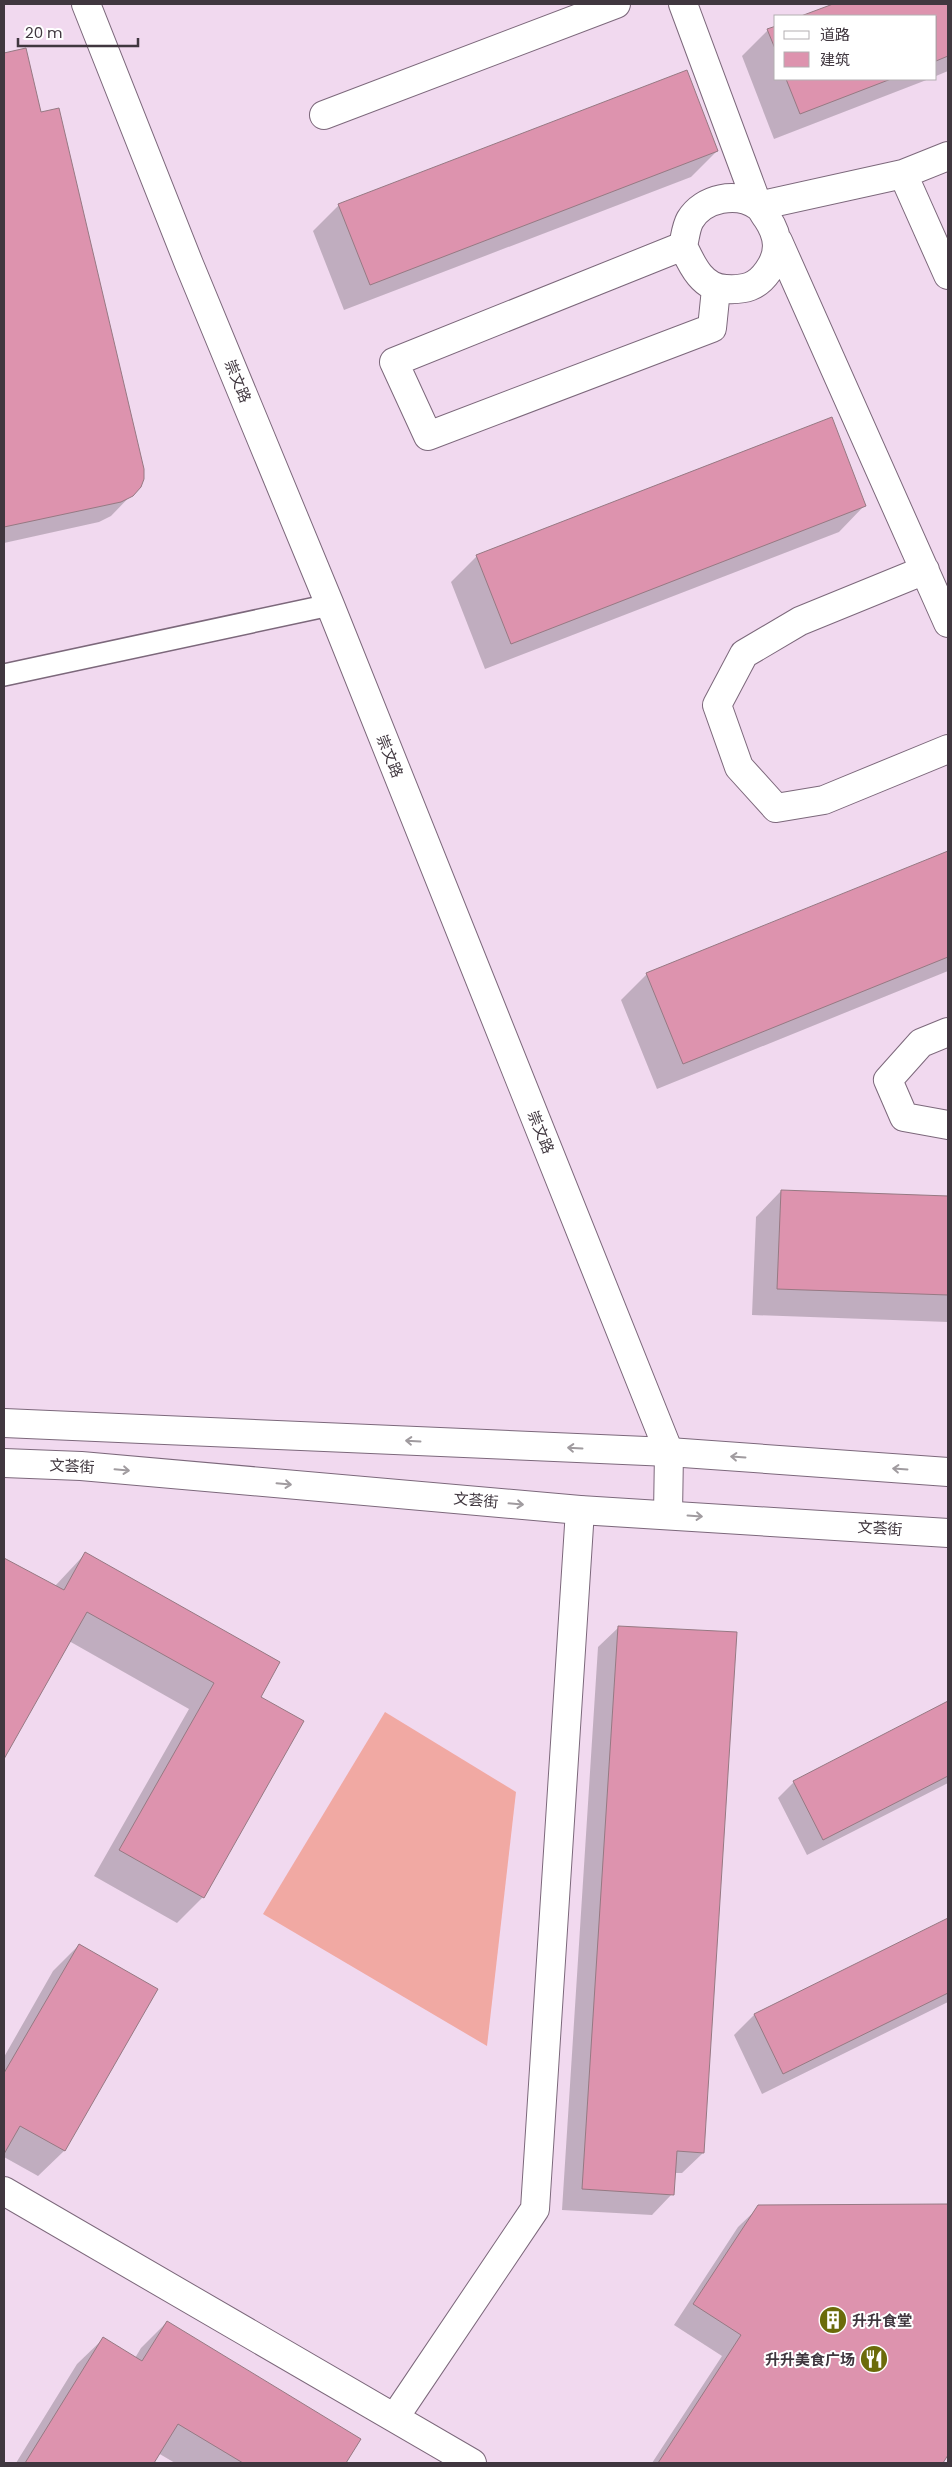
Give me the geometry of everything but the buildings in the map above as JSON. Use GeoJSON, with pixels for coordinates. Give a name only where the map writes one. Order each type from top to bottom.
{"type":"FeatureCollection","features":[{"type":"Feature","properties":{"kind":"street","name":"崇文路"},"geometry":{"type":"LineString","coordinates":[[86,4],[193,273],[330,605],[669,1452],[668,1514]]}},
{"type":"Feature","properties":{"kind":"street"},"geometry":{"type":"LineString","coordinates":[[324,115],[616,4]]}},
{"type":"Feature","properties":{"kind":"street"},"geometry":{"type":"LineString","coordinates":[[683,4],[758,206],[778,241],[948,623]]}},
{"type":"Feature","properties":{"kind":"street"},"geometry":{"type":"LineString","coordinates":[[778,241],[775,261],[760,282],[739,289],[716,288],[696,273],[683,246],[689,220],[701,208],[717,199],[740,199],[758,206],[903,174],[948,156]]}},
{"type":"Feature","properties":{"kind":"street"},"geometry":{"type":"LineString","coordinates":[[903,174],[948,275]]}},
{"type":"Feature","properties":{"kind":"street"},"geometry":{"type":"LineString","coordinates":[[683,246],[394,362],[428,436],[712,328],[716,288]]}},
{"type":"Feature","properties":{"kind":"street"},"geometry":{"type":"LineString","coordinates":[[925,570],[800,621],[744,654],[717,705],[739,767],[776,808],[824,800],[948,749]]}},
{"type":"Feature","properties":{"kind":"street"},"geometry":{"type":"LineString","coordinates":[[948,1032],[921,1043],[888,1080],[904,1117],[948,1126]]}},
{"type":"Feature","properties":{"kind":"street"},"geometry":{"type":"LineString","coordinates":[[4,1423],[669,1452],[948,1472]]}},
{"type":"Feature","properties":{"kind":"street","name":"文荟街"},"geometry":{"type":"LineString","coordinates":[[4,1463],[81,1466],[580,1510],[948,1533]]}},
{"type":"Feature","properties":{"kind":"street"},"geometry":{"type":"LineString","coordinates":[[395,2417],[535,2209],[580,1510]]}},
{"type":"Feature","properties":{"kind":"street"},"geometry":{"type":"LineString","coordinates":[[4,2191],[472,2463]]}},
{"type":"Feature","properties":{"kind":"lane"},"geometry":{"type":"LineString","coordinates":[[4,675],[330,605]]}},
{"type":"Feature","properties":{"kind":"shaded area"},"geometry":{"type":"Polygon","coordinates":[[[385,1712],[516,1792],[487,2046],[263,1914],[385,1712]]]}},
{"type":"Feature","properties":{"kind":"place","name":"升升食堂"},"geometry":{"type":"Point","coordinates":[833,2320]}},
{"type":"Feature","properties":{"kind":"place","name":"升升美食广场"},"geometry":{"type":"Point","coordinates":[874,2359]}}]}
